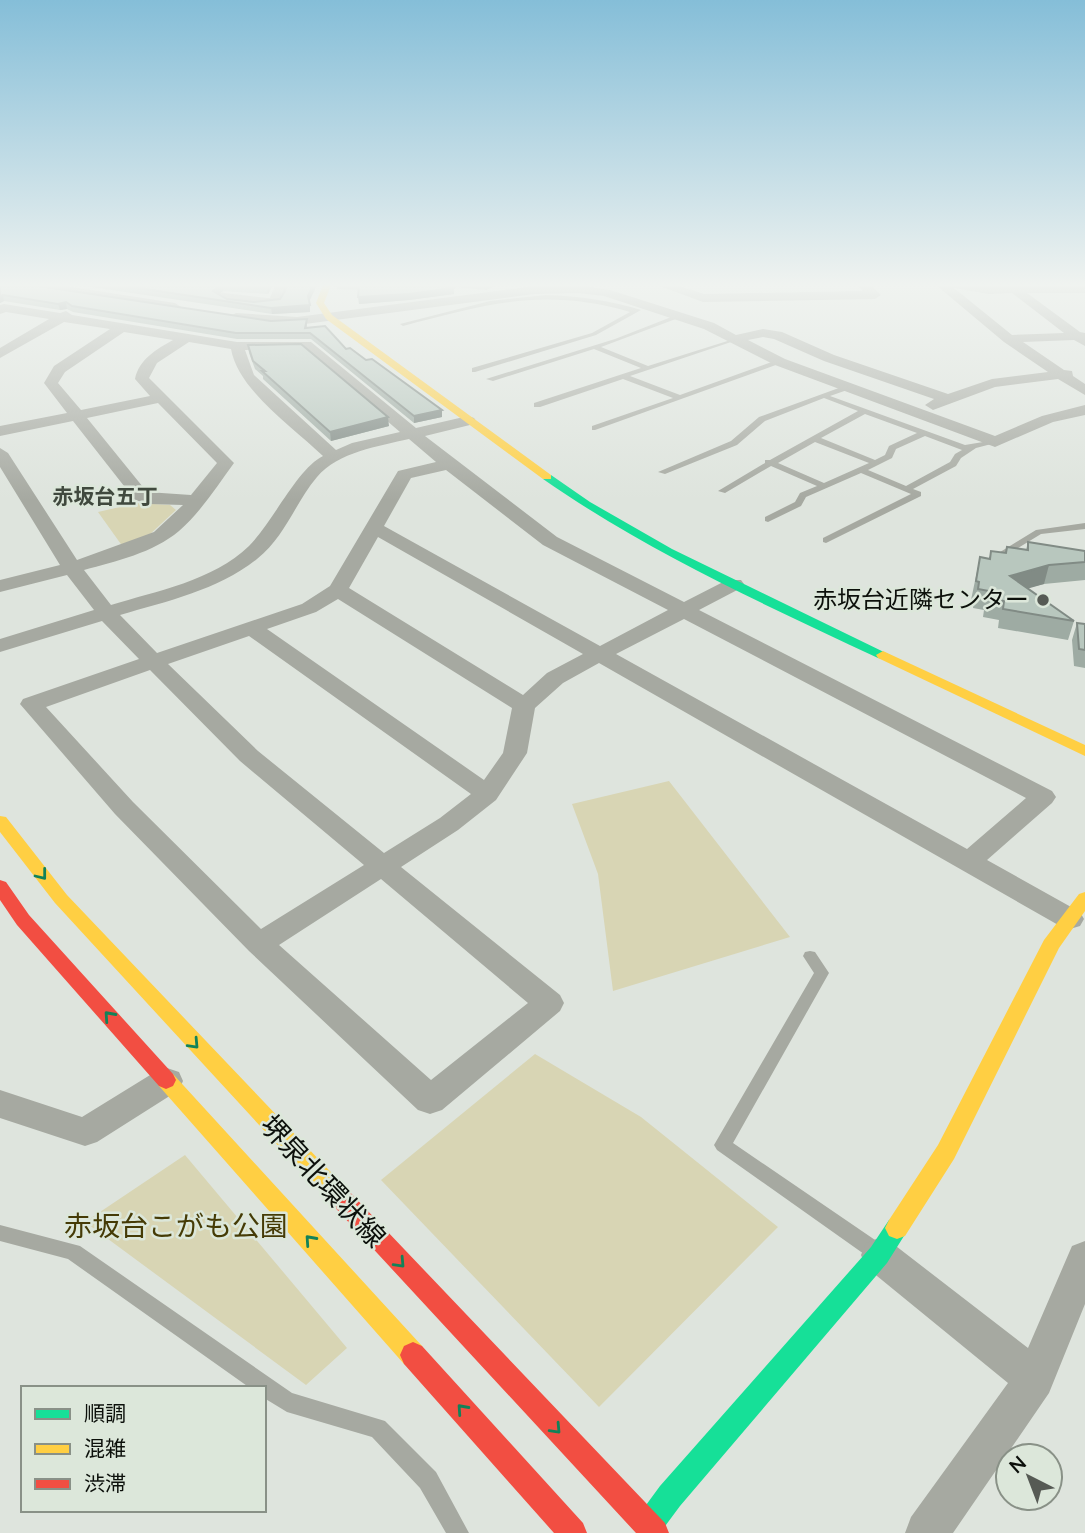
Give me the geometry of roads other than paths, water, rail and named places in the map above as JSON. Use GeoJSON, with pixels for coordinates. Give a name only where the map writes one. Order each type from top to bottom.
{"type":"FeatureCollection","features":[{"type":"Feature","properties":{"kind":"street"},"geometry":{"type":"LineString","coordinates":[[79,357],[53,374],[51,383],[54,389],[141,496],[149,499],[194,500]]}},
{"type":"Feature","properties":{"kind":"street"},"geometry":{"type":"LineString","coordinates":[[0,586],[71,567],[155,539],[173,527],[226,463],[142,379],[143,371],[149,362],[157,357]]}},
{"type":"Feature","properties":{"kind":"street"},"geometry":{"type":"LineString","coordinates":[[239,357],[248,377],[333,456]]}},
{"type":"Feature","properties":{"kind":"street"},"geometry":{"type":"LineString","coordinates":[[320,357],[449,464],[550,541],[680,611],[1044,797],[969,862]]}},
{"type":"Feature","properties":{"kind":"street"},"geometry":{"type":"LineString","coordinates":[[382,357],[578,500],[638,536],[1085,751]]}},
{"type":"Feature","properties":{"kind":"street"},"geometry":{"type":"LineString","coordinates":[[769,357],[995,442],[1048,419],[1085,410]]}},
{"type":"Feature","properties":{"kind":"street"},"geometry":{"type":"LineString","coordinates":[[826,357],[947,399]]}},
{"type":"Feature","properties":{"kind":"street"},"geometry":{"type":"LineString","coordinates":[[1034,357],[1085,391]]}},
{"type":"Feature","properties":{"kind":"street"},"geometry":{"type":"LineString","coordinates":[[916,413],[992,383],[1085,373]]}},
{"type":"Feature","properties":{"kind":"street"},"geometry":{"type":"LineString","coordinates":[[0,431],[162,398]]}},
{"type":"Feature","properties":{"kind":"street"},"geometry":{"type":"LineString","coordinates":[[0,646],[191,587],[224,573],[253,553],[276,528],[310,474],[333,456],[358,446],[468,421]]}},
{"type":"Feature","properties":{"kind":"street"},"geometry":{"type":"LineString","coordinates":[[0,453],[71,567],[106,613],[154,662],[249,755],[550,1003],[430,1100],[259,944],[124,808],[31,704],[154,662],[253,629],[309,608],[338,590],[404,475],[449,464]]}},
{"type":"Feature","properties":{"kind":"street"},"geometry":{"type":"LineString","coordinates":[[375,528],[1070,919]]}},
{"type":"Feature","properties":{"kind":"street"},"geometry":{"type":"LineString","coordinates":[[259,944],[449,824],[487,794],[515,753],[524,706],[555,678],[734,584]]}},
{"type":"Feature","properties":{"kind":"street"},"geometry":{"type":"LineString","coordinates":[[338,590],[524,706]]}},
{"type":"Feature","properties":{"kind":"street"},"geometry":{"type":"LineString","coordinates":[[253,629],[487,794]]}},
{"type":"Feature","properties":{"kind":"street","name":"堺泉北環状線"},"geometry":{"type":"LineString","coordinates":[[0,821],[71,909],[648,1531]]}},
{"type":"Feature","properties":{"kind":"street","name":"堺泉北環状線"},"geometry":{"type":"LineString","coordinates":[[0,886],[23,919],[167,1082],[573,1533]]}},
{"type":"Feature","properties":{"kind":"street"},"geometry":{"type":"LineString","coordinates":[[648,1531],[670,1496],[879,1255],[946,1152],[1051,945],[1085,898]]}},
{"type":"Feature","properties":{"kind":"street"},"geometry":{"type":"LineString","coordinates":[[0,1104],[85,1132],[167,1082]]}},
{"type":"Feature","properties":{"kind":"street"},"geometry":{"type":"LineString","coordinates":[[879,1255],[1035,1379]]}},
{"type":"Feature","properties":{"kind":"street"},"geometry":{"type":"LineString","coordinates":[[927,1533],[1035,1379],[1085,1258]]}},
{"type":"Feature","properties":{"kind":"lane"},"geometry":{"type":"LineString","coordinates":[[475,370],[519,357]]}},
{"type":"Feature","properties":{"kind":"lane"},"geometry":{"type":"LineString","coordinates":[[490,379],[563,357]]}},
{"type":"Feature","properties":{"kind":"lane"},"geometry":{"type":"LineString","coordinates":[[619,357],[648,368]]}},
{"type":"Feature","properties":{"kind":"lane"},"geometry":{"type":"LineString","coordinates":[[537,405],[682,357]]}},
{"type":"Feature","properties":{"kind":"lane"},"geometry":{"type":"LineString","coordinates":[[596,428],[780,362]]}},
{"type":"Feature","properties":{"kind":"lane"},"geometry":{"type":"LineString","coordinates":[[623,376],[680,398]]}},
{"type":"Feature","properties":{"kind":"lane"},"geometry":{"type":"LineString","coordinates":[[662,472],[734,443],[762,419],[847,387]]}},
{"type":"Feature","properties":{"kind":"lane"},"geometry":{"type":"LineString","coordinates":[[824,396],[964,448],[995,442]]}},
{"type":"Feature","properties":{"kind":"lane"},"geometry":{"type":"LineString","coordinates":[[722,491],[836,423],[865,411]]}},
{"type":"Feature","properties":{"kind":"lane"},"geometry":{"type":"LineString","coordinates":[[768,519],[798,504],[803,495],[876,463],[889,456],[892,448],[925,433]]}},
{"type":"Feature","properties":{"kind":"lane"},"geometry":{"type":"LineString","coordinates":[[813,438],[876,463]]}},
{"type":"Feature","properties":{"kind":"lane"},"geometry":{"type":"LineString","coordinates":[[906,489],[953,464],[958,456],[974,446]]}},
{"type":"Feature","properties":{"kind":"lane"},"geometry":{"type":"LineString","coordinates":[[768,462],[825,486]]}},
{"type":"Feature","properties":{"kind":"lane"},"geometry":{"type":"LineString","coordinates":[[826,540],[918,494],[861,470]]}},
{"type":"Feature","properties":{"kind":"lane"},"geometry":{"type":"LineString","coordinates":[[987,563],[1039,532],[1085,526]]}},
{"type":"Feature","properties":{"kind":"lane"},"geometry":{"type":"LineString","coordinates":[[810,956],[821,973],[723,1145],[879,1255]]}},
{"type":"Feature","properties":{"kind":"lane"},"geometry":{"type":"LineString","coordinates":[[0,1233],[73,1252],[264,1386]]}},
{"type":"Feature","properties":{"kind":"lane"},"geometry":{"type":"LineString","coordinates":[[266,1387],[287,1402],[378,1428],[428,1480],[458,1533]]}},
{"type":"Feature","properties":{"kind":"place","name":"赤坂台近隣センター"},"geometry":{"type":"Point","coordinates":[1043,600]}},
{"type":"Feature","properties":{"kind":"district","name":"赤坂台五丁"},"geometry":{"type":"Point","coordinates":[105,497]}},
{"type":"Feature","properties":{"kind":"park label","name":"赤坂台こがも公園"},"geometry":{"type":"Point","coordinates":[176,1226]}}]}
